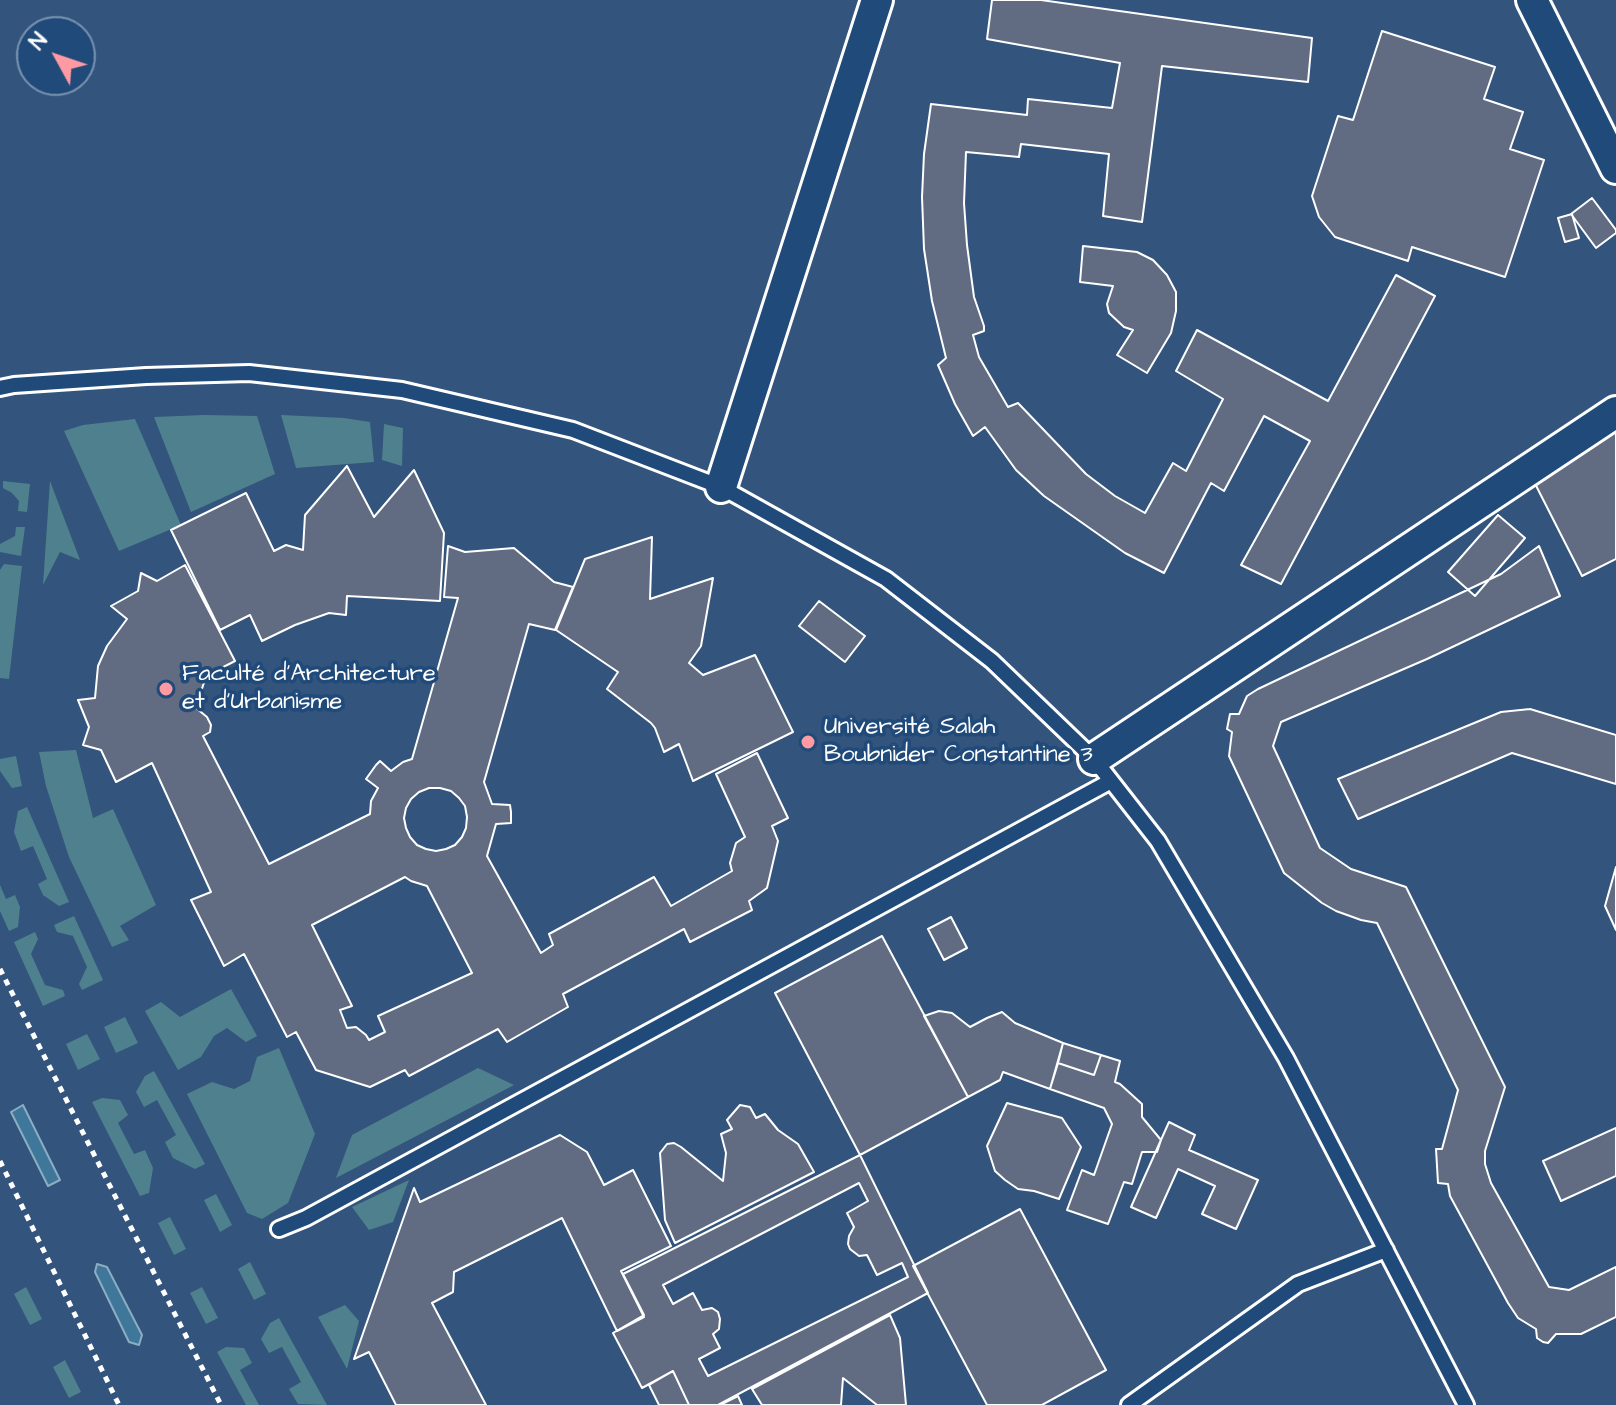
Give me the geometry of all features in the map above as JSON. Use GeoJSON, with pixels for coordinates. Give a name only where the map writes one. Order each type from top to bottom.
{"type":"FeatureCollection","features":[{"type":"Feature","properties":{"kind":"street"},"geometry":{"type":"LineString","coordinates":[[721,487],[877,0]]}},
{"type":"Feature","properties":{"kind":"street"},"geometry":{"type":"LineString","coordinates":[[1532,0],[1616,168]]}},
{"type":"Feature","properties":{"kind":"street"},"geometry":{"type":"LineString","coordinates":[[1102,770],[1616,412]]}},
{"type":"Feature","properties":{"kind":"lane"},"geometry":{"type":"LineString","coordinates":[[0,388],[146,376],[249,373],[402,390],[573,430],[721,487],[886,579],[992,661],[1102,770],[1158,841],[1286,1058],[1466,1405]]}},
{"type":"Feature","properties":{"kind":"lane"},"geometry":{"type":"LineString","coordinates":[[279,1229],[320,1211],[1102,770]]}},
{"type":"Feature","properties":{"kind":"lane"},"geometry":{"type":"LineString","coordinates":[[1129,1405],[1298,1284],[1386,1250]]}},
{"type":"Feature","properties":{"kind":"path"},"geometry":{"type":"LineString","coordinates":[[0,969],[221,1405]]}},
{"type":"Feature","properties":{"kind":"path"},"geometry":{"type":"LineString","coordinates":[[0,1161],[119,1405]]}},
{"type":"Feature","properties":{"kind":"shaded area","name":"Université Salah Boubnider Constantine 3"},"geometry":{"type":"Polygon","coordinates":[[[0,0],[1616,0],[1616,1405],[0,1405],[0,0]]]}},
{"type":"Feature","properties":{"kind":"shaded area"},"geometry":{"type":"Polygon","coordinates":[[[23,1105],[60,1180],[48,1186],[11,1112],[23,1105]]]}},
{"type":"Feature","properties":{"kind":"shaded area"},"geometry":{"type":"Polygon","coordinates":[[[97,1264],[107,1267],[142,1335],[139,1345],[129,1342],[95,1272],[97,1264]]]}},
{"type":"Feature","properties":{"kind":"green space"},"geometry":{"type":"Polygon","coordinates":[[[281,415],[370,422],[374,462],[296,468],[281,415]]]}},
{"type":"Feature","properties":{"kind":"green space"},"geometry":{"type":"Polygon","coordinates":[[[257,416],[275,474],[191,512],[154,417],[257,416]]]}},
{"type":"Feature","properties":{"kind":"green space"},"geometry":{"type":"Polygon","coordinates":[[[135,419],[181,525],[119,551],[64,431],[83,425],[135,419]]]}},
{"type":"Feature","properties":{"kind":"green space"},"geometry":{"type":"Polygon","coordinates":[[[384,424],[403,428],[402,466],[382,460],[384,424]]]}},
{"type":"Feature","properties":{"kind":"green space"},"geometry":{"type":"Polygon","coordinates":[[[3,481],[30,484],[27,512],[18,511],[19,501],[3,488],[3,481]]]}},
{"type":"Feature","properties":{"kind":"green space"},"geometry":{"type":"Polygon","coordinates":[[[50,481],[80,560],[60,552],[43,585],[50,481]]]}},
{"type":"Feature","properties":{"kind":"green space"},"geometry":{"type":"Polygon","coordinates":[[[16,527],[25,527],[21,556],[0,552],[0,544],[15,536],[16,527]]]}},
{"type":"Feature","properties":{"kind":"green space"},"geometry":{"type":"Polygon","coordinates":[[[4,564],[22,566],[9,679],[0,678],[0,570],[4,564]]]}},
{"type":"Feature","properties":{"kind":"green space"},"geometry":{"type":"Polygon","coordinates":[[[76,750],[93,818],[113,809],[156,905],[120,926],[129,940],[112,947],[69,857],[46,786],[39,752],[76,750]]]}},
{"type":"Feature","properties":{"kind":"green space"},"geometry":{"type":"Polygon","coordinates":[[[16,756],[22,786],[12,788],[0,771],[0,759],[16,756]]]}},
{"type":"Feature","properties":{"kind":"green space"},"geometry":{"type":"Polygon","coordinates":[[[27,807],[69,902],[59,906],[43,895],[38,884],[47,879],[33,846],[21,851],[14,832],[18,811],[27,807]]]}},
{"type":"Feature","properties":{"kind":"green space"},"geometry":{"type":"Polygon","coordinates":[[[0,885],[6,899],[15,895],[20,907],[18,927],[9,931],[0,911],[0,885]]]}},
{"type":"Feature","properties":{"kind":"green space"},"geometry":{"type":"Polygon","coordinates":[[[74,916],[103,980],[82,990],[79,984],[87,967],[73,936],[57,932],[54,925],[74,916]]]}},
{"type":"Feature","properties":{"kind":"green space"},"geometry":{"type":"Polygon","coordinates":[[[35,932],[38,939],[31,954],[45,985],[63,990],[65,996],[43,1006],[14,942],[35,932]]]}},
{"type":"Feature","properties":{"kind":"green space"},"geometry":{"type":"Polygon","coordinates":[[[231,989],[257,1036],[246,1042],[227,1028],[214,1036],[201,1057],[178,1070],[145,1011],[161,1002],[180,1017],[231,989]]]}},
{"type":"Feature","properties":{"kind":"green space"},"geometry":{"type":"Polygon","coordinates":[[[125,1017],[138,1043],[116,1053],[104,1027],[125,1017]]]}},
{"type":"Feature","properties":{"kind":"green space"},"geometry":{"type":"Polygon","coordinates":[[[87,1034],[100,1059],[78,1070],[66,1044],[87,1034]]]}},
{"type":"Feature","properties":{"kind":"green space"},"geometry":{"type":"Polygon","coordinates":[[[279,1048],[315,1134],[288,1203],[262,1219],[247,1213],[187,1094],[212,1082],[234,1089],[250,1081],[257,1057],[279,1048]]]}},
{"type":"Feature","properties":{"kind":"green space"},"geometry":{"type":"Polygon","coordinates":[[[478,1068],[514,1085],[336,1178],[352,1135],[478,1068]]]}},
{"type":"Feature","properties":{"kind":"green space"},"geometry":{"type":"Polygon","coordinates":[[[154,1071],[205,1164],[195,1169],[173,1158],[165,1142],[176,1135],[157,1100],[144,1107],[136,1092],[145,1076],[154,1071]]]}},
{"type":"Feature","properties":{"kind":"green space"},"geometry":{"type":"Polygon","coordinates":[[[102,1098],[120,1100],[128,1115],[118,1123],[134,1154],[145,1150],[153,1168],[149,1193],[140,1196],[92,1102],[102,1098]]]}},
{"type":"Feature","properties":{"kind":"green space"},"geometry":{"type":"Polygon","coordinates":[[[409,1180],[393,1222],[369,1230],[352,1207],[409,1180]]]}},
{"type":"Feature","properties":{"kind":"green space"},"geometry":{"type":"Polygon","coordinates":[[[216,1194],[232,1225],[220,1232],[204,1200],[216,1194]]]}},
{"type":"Feature","properties":{"kind":"green space"},"geometry":{"type":"Polygon","coordinates":[[[170,1217],[186,1249],[174,1255],[158,1223],[170,1217]]]}},
{"type":"Feature","properties":{"kind":"green space"},"geometry":{"type":"Polygon","coordinates":[[[250,1262],[266,1294],[254,1300],[238,1269],[250,1262]]]}},
{"type":"Feature","properties":{"kind":"green space"},"geometry":{"type":"Polygon","coordinates":[[[26,1287],[42,1319],[30,1325],[14,1294],[26,1287]]]}},
{"type":"Feature","properties":{"kind":"green space"},"geometry":{"type":"Polygon","coordinates":[[[202,1287],[218,1318],[206,1324],[190,1293],[202,1287]]]}},
{"type":"Feature","properties":{"kind":"green space"},"geometry":{"type":"Polygon","coordinates":[[[345,1305],[359,1321],[347,1369],[318,1317],[345,1305]]]}},
{"type":"Feature","properties":{"kind":"green space"},"geometry":{"type":"Polygon","coordinates":[[[279,1318],[327,1405],[298,1404],[289,1389],[301,1382],[282,1347],[269,1353],[261,1339],[270,1323],[279,1318]]]}},
{"type":"Feature","properties":{"kind":"green space"},"geometry":{"type":"Polygon","coordinates":[[[226,1347],[244,1348],[252,1363],[240,1370],[259,1405],[246,1405],[217,1352],[226,1347]]]}},
{"type":"Feature","properties":{"kind":"green space"},"geometry":{"type":"Polygon","coordinates":[[[65,1360],[81,1392],[69,1398],[53,1367],[65,1360]]]}},
{"type":"Feature","properties":{"kind":"building"},"geometry":{"type":"Polygon","coordinates":[[[992,0],[1041,0],[1312,38],[1308,82],[1162,66],[1142,222],[1103,216],[1109,154],[1021,144],[1019,157],[966,152],[964,203],[967,245],[974,297],[984,326],[984,331],[973,335],[979,357],[1008,407],[1018,403],[1086,474],[1145,513],[1173,463],[1186,471],[1223,399],[1176,371],[1197,330],[1328,401],[1396,275],[1435,296],[1281,584],[1241,565],[1310,441],[1264,416],[1224,491],[1211,483],[1164,573],[1125,553],[1044,496],[1016,470],[985,427],[973,436],[955,404],[938,365],[946,358],[932,301],[924,249],[924,154],[931,104],[1027,115],[1028,99],[1112,108],[1120,63],[987,39],[992,0]]]}},
{"type":"Feature","properties":{"kind":"building"},"geometry":{"type":"Polygon","coordinates":[[[1382,31],[1495,67],[1484,99],[1523,112],[1510,149],[1544,160],[1505,277],[1412,247],[1408,261],[1335,237],[1319,217],[1312,196],[1338,116],[1353,120],[1382,31]]]}},
{"type":"Feature","properties":{"kind":"building"},"geometry":{"type":"Polygon","coordinates":[[[1592,198],[1616,230],[1596,248],[1571,214],[1592,198]]]}},
{"type":"Feature","properties":{"kind":"building"},"geometry":{"type":"Polygon","coordinates":[[[1572,214],[1579,238],[1565,242],[1558,218],[1572,214]]]}},
{"type":"Feature","properties":{"kind":"building"},"geometry":{"type":"Polygon","coordinates":[[[1083,246],[1137,252],[1153,260],[1167,275],[1176,292],[1171,333],[1147,373],[1117,355],[1133,330],[1124,327],[1109,313],[1107,304],[1113,286],[1080,282],[1083,246]]]}},
{"type":"Feature","properties":{"kind":"building"},"geometry":{"type":"Polygon","coordinates":[[[1616,418],[1616,559],[1582,576],[1525,464],[1616,418]]]}},
{"type":"Feature","properties":{"kind":"building"},"geometry":{"type":"Polygon","coordinates":[[[347,466],[374,517],[414,470],[444,533],[440,601],[347,596],[346,615],[329,613],[262,641],[250,615],[220,630],[171,530],[246,493],[274,551],[286,545],[303,550],[305,515],[347,466]]]}},
{"type":"Feature","properties":{"kind":"building"},"geometry":{"type":"Polygon","coordinates":[[[1498,515],[1525,538],[1475,596],[1448,572],[1498,515]]]}},
{"type":"Feature","properties":{"kind":"building"},"geometry":{"type":"Polygon","coordinates":[[[652,537],[650,599],[713,578],[701,646],[689,663],[703,675],[755,655],[793,732],[693,781],[679,744],[664,752],[651,723],[607,689],[618,672],[556,630],[585,559],[652,537]]]}},
{"type":"Feature","properties":{"kind":"building"},"geometry":{"type":"Polygon","coordinates":[[[448,546],[465,552],[514,548],[554,582],[573,587],[555,630],[529,624],[484,782],[492,804],[510,805],[511,812],[511,823],[496,824],[487,856],[541,953],[553,945],[549,934],[654,877],[671,906],[732,871],[730,863],[736,843],[745,837],[716,774],[757,753],[788,818],[772,826],[778,841],[767,888],[749,901],[752,910],[690,942],[684,929],[563,994],[568,1007],[507,1042],[498,1029],[409,1076],[405,1070],[370,1087],[316,1070],[296,1032],[287,1037],[244,954],[224,966],[191,900],[211,892],[152,763],[116,782],[101,750],[83,745],[89,727],[78,700],[95,698],[98,666],[107,646],[127,619],[111,606],[138,591],[141,573],[157,581],[185,565],[235,661],[206,676],[196,708],[211,725],[210,732],[203,736],[269,864],[370,814],[371,801],[378,788],[366,779],[376,765],[380,761],[391,771],[412,759],[458,598],[444,597],[448,546]],[[429,788],[411,799],[404,818],[410,837],[417,845],[436,851],[455,845],[466,828],[467,817],[465,806],[451,791],[429,788]],[[405,877],[312,925],[352,1006],[340,1010],[347,1028],[356,1027],[369,1040],[385,1032],[378,1016],[472,973],[427,886],[405,877]]]}},
{"type":"Feature","properties":{"kind":"building"},"geometry":{"type":"Polygon","coordinates":[[[1539,546],[1560,596],[1427,659],[1281,722],[1273,746],[1320,848],[1351,869],[1406,887],[1505,1087],[1485,1151],[1485,1164],[1491,1183],[1549,1287],[1569,1290],[1616,1267],[1616,1317],[1581,1334],[1556,1334],[1548,1343],[1537,1338],[1536,1329],[1518,1318],[1450,1196],[1448,1184],[1438,1183],[1436,1149],[1442,1149],[1458,1090],[1377,923],[1336,911],[1284,873],[1229,756],[1232,732],[1227,729],[1230,714],[1239,714],[1247,696],[1258,689],[1501,574],[1539,546]]]}},
{"type":"Feature","properties":{"kind":"building"},"geometry":{"type":"Polygon","coordinates":[[[819,601],[865,636],[845,662],[799,626],[819,601]]]}},
{"type":"Feature","properties":{"kind":"building"},"geometry":{"type":"Polygon","coordinates":[[[1530,709],[1616,735],[1616,784],[1512,753],[1358,819],[1338,779],[1501,712],[1530,709]]]}},
{"type":"Feature","properties":{"kind":"building"},"geometry":{"type":"Polygon","coordinates":[[[1616,867],[1616,930],[1605,906],[1616,867]]]}},
{"type":"Feature","properties":{"kind":"building"},"geometry":{"type":"Polygon","coordinates":[[[951,917],[967,948],[944,960],[928,929],[951,917]]]}},
{"type":"Feature","properties":{"kind":"building"},"geometry":{"type":"Polygon","coordinates":[[[882,936],[968,1097],[860,1155],[775,993],[882,936]]]}},
{"type":"Feature","properties":{"kind":"building"},"geometry":{"type":"Polygon","coordinates":[[[939,1011],[952,1013],[970,1027],[1002,1012],[1015,1023],[1063,1043],[1050,1089],[1003,1072],[1000,1080],[968,1097],[924,1016],[939,1011]]]}},
{"type":"Feature","properties":{"kind":"building"},"geometry":{"type":"Polygon","coordinates":[[[1063,1043],[1101,1055],[1094,1075],[1058,1063],[1063,1043]]]}},
{"type":"Feature","properties":{"kind":"building"},"geometry":{"type":"Polygon","coordinates":[[[1101,1055],[1120,1061],[1115,1082],[1142,1104],[1142,1117],[1161,1140],[1157,1152],[1142,1152],[1132,1184],[1124,1182],[1108,1224],[1067,1210],[1082,1170],[1094,1175],[1112,1124],[1104,1108],[1050,1089],[1058,1063],[1094,1075],[1101,1055]]]}},
{"type":"Feature","properties":{"kind":"building"},"geometry":{"type":"Polygon","coordinates":[[[1007,1103],[1062,1118],[1081,1147],[1059,1199],[1018,1189],[995,1171],[987,1146],[1007,1103]]]}},
{"type":"Feature","properties":{"kind":"building"},"geometry":{"type":"Polygon","coordinates":[[[740,1105],[750,1107],[756,1118],[765,1114],[778,1130],[798,1144],[814,1172],[675,1243],[665,1220],[660,1153],[667,1144],[674,1143],[723,1181],[726,1153],[721,1134],[732,1129],[727,1120],[740,1105]]]}},
{"type":"Feature","properties":{"kind":"building"},"geometry":{"type":"Polygon","coordinates":[[[1169,1122],[1195,1135],[1189,1150],[1258,1180],[1236,1229],[1202,1214],[1215,1186],[1178,1169],[1156,1218],[1131,1207],[1169,1122]]]}},
{"type":"Feature","properties":{"kind":"building"},"geometry":{"type":"Polygon","coordinates":[[[1616,1128],[1616,1176],[1561,1201],[1543,1161],[1616,1128]]]}},
{"type":"Feature","properties":{"kind":"building"},"geometry":{"type":"Polygon","coordinates":[[[560,1135],[587,1152],[604,1185],[633,1170],[671,1246],[621,1271],[644,1317],[617,1331],[562,1218],[454,1272],[453,1292],[432,1303],[486,1405],[396,1405],[369,1352],[354,1359],[414,1188],[420,1202],[560,1135]]]}},
{"type":"Feature","properties":{"kind":"building"},"geometry":{"type":"Polygon","coordinates":[[[860,1155],[928,1293],[718,1405],[689,1405],[673,1371],[642,1388],[613,1333],[644,1315],[623,1274],[860,1155]],[[859,1183],[663,1285],[673,1304],[693,1293],[702,1310],[712,1308],[718,1312],[719,1329],[713,1334],[720,1348],[699,1359],[708,1376],[908,1277],[902,1263],[877,1275],[867,1255],[859,1256],[850,1249],[849,1236],[854,1227],[847,1213],[868,1201],[859,1183]]]}},
{"type":"Feature","properties":{"kind":"building"},"geometry":{"type":"Polygon","coordinates":[[[1020,1209],[1106,1370],[1042,1405],[987,1405],[913,1266],[1020,1209]]]}},
{"type":"Feature","properties":{"kind":"building"},"geometry":{"type":"Polygon","coordinates":[[[890,1315],[900,1338],[906,1405],[877,1405],[843,1378],[841,1405],[762,1405],[752,1389],[890,1315]]]}},
{"type":"Feature","properties":{"kind":"building"},"geometry":{"type":"Polygon","coordinates":[[[673,1371],[689,1405],[659,1405],[649,1385],[673,1371]]]}},
{"type":"Feature","properties":{"kind":"building"},"geometry":{"type":"Polygon","coordinates":[[[738,1396],[742,1405],[720,1405],[738,1396]]]}},
{"type":"Feature","properties":{"kind":"place","name":"Faculté d'Architecture et d'Urbanisme"},"geometry":{"type":"Point","coordinates":[166,689]}},
{"type":"Feature","properties":{"kind":"place","name":"Université Salah Boubnider Constantine 3"},"geometry":{"type":"Point","coordinates":[808,742]}}]}
